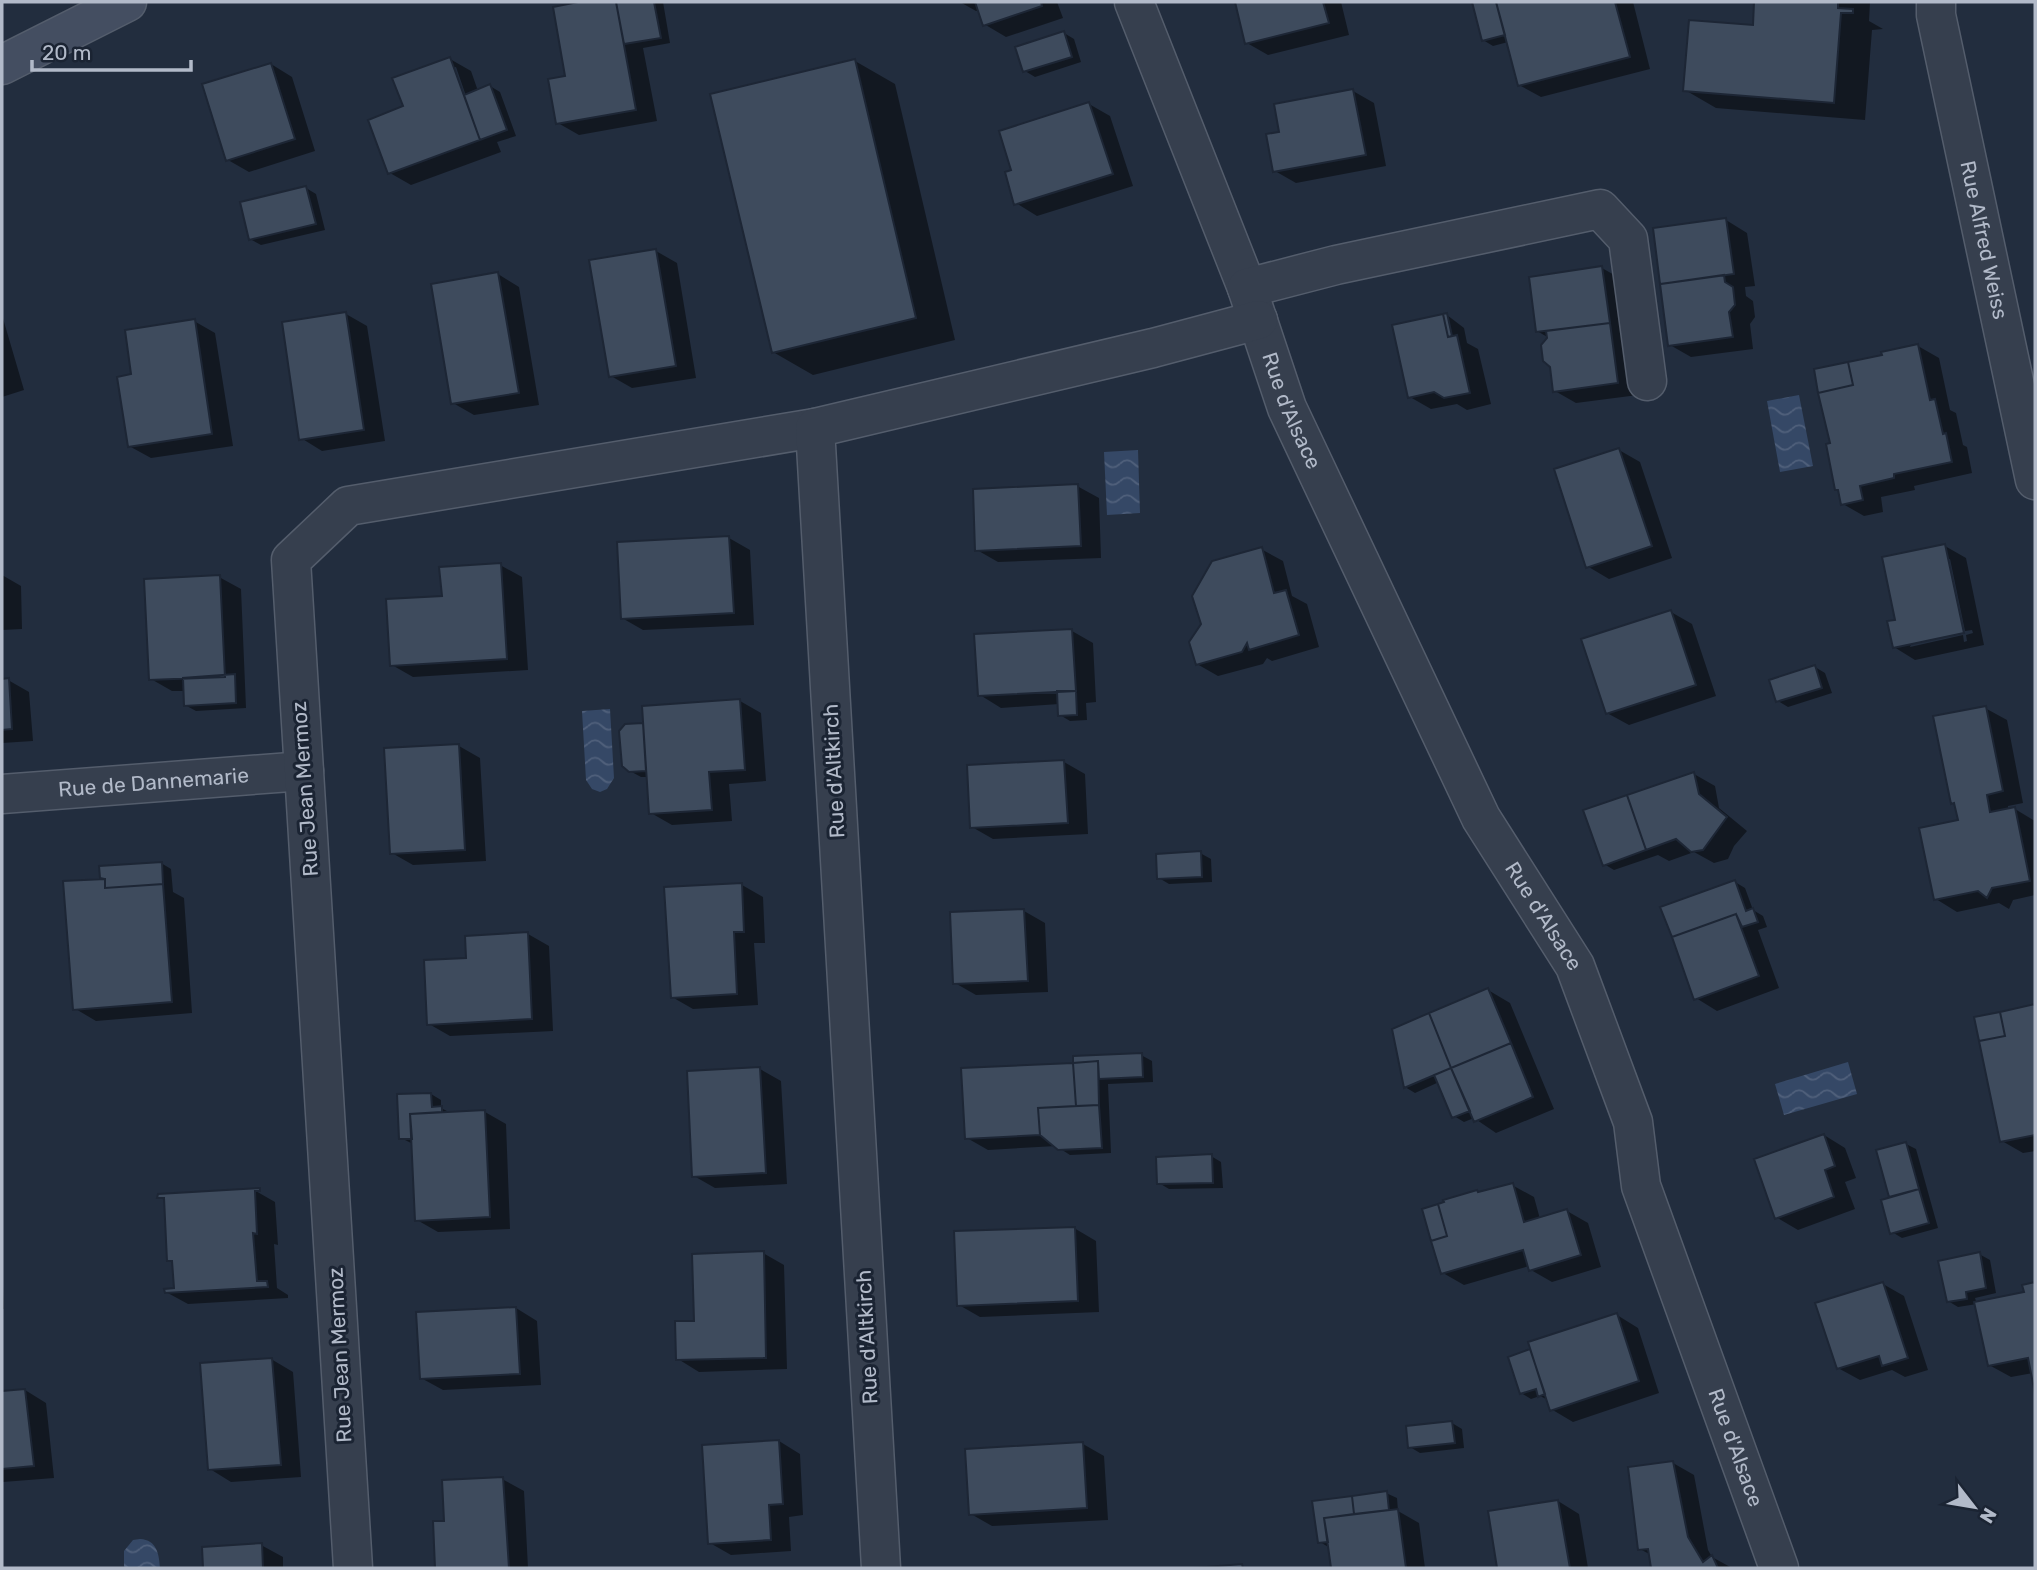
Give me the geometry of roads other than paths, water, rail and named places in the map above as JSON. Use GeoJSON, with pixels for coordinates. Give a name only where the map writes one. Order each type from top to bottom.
{"type":"FeatureCollection","features":[{"type":"Feature","properties":{"kind":"main road"},"geometry":{"type":"LineString","coordinates":[[2,65],[127,2]]}},
{"type":"Feature","properties":{"kind":"street","name":"Rue d'Alsace"},"geometry":{"type":"LineString","coordinates":[[1134,2],[1252,304],[1287,408],[1481,818],[1575,965],[1633,1122],[1641,1186],[1779,1568]]}},
{"type":"Feature","properties":{"kind":"street","name":"Rue Alfred Weiss"},"geometry":{"type":"LineString","coordinates":[[1936,2],[1939,28],[2035,480]]}},
{"type":"Feature","properties":{"kind":"street"},"geometry":{"type":"LineString","coordinates":[[815,428],[1153,348],[1336,265],[1600,209],[1628,239],[1647,381]]}},
{"type":"Feature","properties":{"kind":"street","name":"Rue Jean Mermoz"},"geometry":{"type":"LineString","coordinates":[[353,1568],[291,560],[348,506],[815,428]]}},
{"type":"Feature","properties":{"kind":"street","name":"Rue d'Altkirch"},"geometry":{"type":"LineString","coordinates":[[815,428],[881,1568]]}},
{"type":"Feature","properties":{"kind":"street","name":"Rue de Dannemarie"},"geometry":{"type":"LineString","coordinates":[[2,794],[304,771]]}},
{"type":"Feature","properties":{"kind":"water"},"geometry":{"type":"Polygon","coordinates":[[[1799,395],[1813,466],[1780,472],[1767,401],[1799,395]]]}},
{"type":"Feature","properties":{"kind":"water"},"geometry":{"type":"Polygon","coordinates":[[[1138,450],[1140,513],[1107,515],[1104,452],[1138,450]]]}},
{"type":"Feature","properties":{"kind":"water"},"geometry":{"type":"Polygon","coordinates":[[[610,709],[614,778],[607,789],[600,792],[592,789],[586,780],[582,711],[610,709]]]}},
{"type":"Feature","properties":{"kind":"water"},"geometry":{"type":"Polygon","coordinates":[[[1848,1062],[1857,1094],[1784,1115],[1775,1084],[1848,1062]]]}},
{"type":"Feature","properties":{"kind":"water"},"geometry":{"type":"Polygon","coordinates":[[[140,1539],[154,1545],[160,1568],[124,1568],[124,1551],[133,1540],[140,1539]]]}}]}
